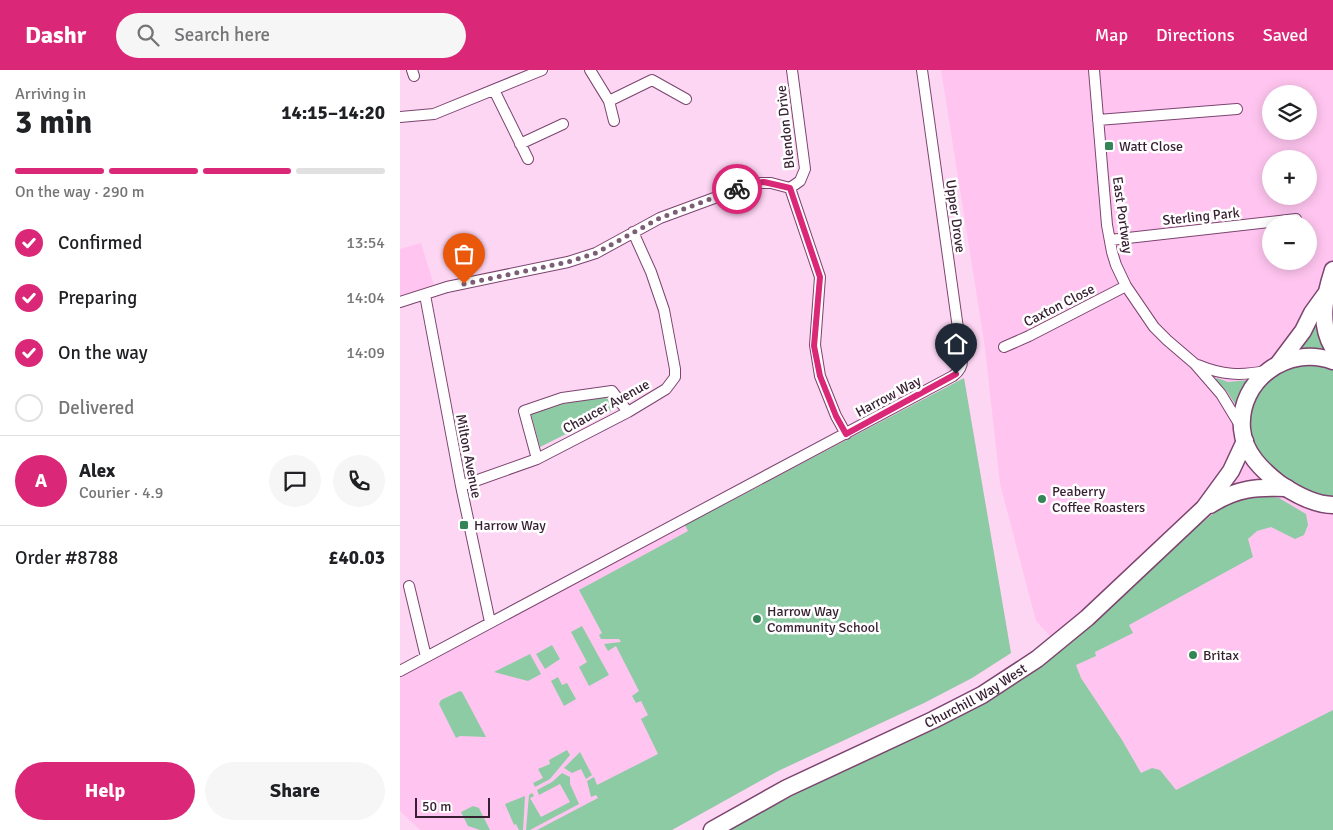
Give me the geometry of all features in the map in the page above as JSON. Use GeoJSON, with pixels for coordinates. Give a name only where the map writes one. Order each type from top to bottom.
{"type":"FeatureCollection","features":[{"type":"Feature","properties":{"kind":"main road","name":"Churchill Way West"},"geometry":{"type":"LineString","coordinates":[[1333,270],[1325,295],[1324,324],[1326,334],[1333,348]]}},
{"type":"Feature","properties":{"kind":"main road","name":"Churchill Way West"},"geometry":{"type":"LineString","coordinates":[[712,830],[787,788],[982,695],[1037,659],[1087,618],[1204,508],[1231,471],[1243,434],[1247,400],[1259,378],[1272,367],[1303,331],[1312,313],[1325,295]]}},
{"type":"Feature","properties":{"kind":"main road"},"geometry":{"type":"LineString","coordinates":[[1272,367],[1309,356],[1333,361]]}},
{"type":"Feature","properties":{"kind":"main road","name":"Churchill Way West"},"geometry":{"type":"LineString","coordinates":[[1243,434],[1254,460],[1287,488],[1320,504],[1333,505]]}},
{"type":"Feature","properties":{"kind":"main road","name":"Churchill Way West"},"geometry":{"type":"LineString","coordinates":[[1204,508],[1238,491],[1261,488],[1287,488]]}},
{"type":"Feature","properties":{"kind":"street"},"geometry":{"type":"LineString","coordinates":[[400,117],[434,114],[542,70]]}},
{"type":"Feature","properties":{"kind":"street"},"geometry":{"type":"LineString","coordinates":[[590,70],[610,101],[614,121]]}},
{"type":"Feature","properties":{"kind":"street","name":"Blendon Drive"},"geometry":{"type":"LineString","coordinates":[[792,70],[805,169],[800,181],[790,188],[820,277],[814,346],[820,376],[836,416],[846,434]]}},
{"type":"Feature","properties":{"kind":"street","name":"Upper Drove"},"geometry":{"type":"LineString","coordinates":[[922,70],[962,366]]}},
{"type":"Feature","properties":{"kind":"street","name":"East Portway"},"geometry":{"type":"LineString","coordinates":[[1094,70],[1107,225],[1116,265],[1126,286],[1154,327],[1195,364],[1221,394],[1243,434]]}},
{"type":"Feature","properties":{"kind":"street"},"geometry":{"type":"LineString","coordinates":[[610,101],[652,80],[686,99]]}},
{"type":"Feature","properties":{"kind":"street"},"geometry":{"type":"LineString","coordinates":[[494,90],[528,158]]}},
{"type":"Feature","properties":{"kind":"street"},"geometry":{"type":"LineString","coordinates":[[1098,120],[1237,109]]}},
{"type":"Feature","properties":{"kind":"street"},"geometry":{"type":"LineString","coordinates":[[520,144],[563,124]]}},
{"type":"Feature","properties":{"kind":"street"},"geometry":{"type":"LineString","coordinates":[[400,302],[447,287],[568,262],[596,253],[660,218],[755,183],[771,183],[790,188]]}},
{"type":"Feature","properties":{"kind":"street","name":"Sterling Park"},"geometry":{"type":"LineString","coordinates":[[1110,240],[1262,223]]}},
{"type":"Feature","properties":{"kind":"street","name":"Chaucer Avenue"},"geometry":{"type":"LineString","coordinates":[[460,486],[537,459],[628,412],[666,389],[675,377],[664,310],[651,272],[633,232]]}},
{"type":"Feature","properties":{"kind":"street","name":"Caxton Close"},"geometry":{"type":"LineString","coordinates":[[1004,347],[1126,286]]}},
{"type":"Feature","properties":{"kind":"street","name":"Milton Avenue"},"geometry":{"type":"LineString","coordinates":[[425,295],[460,486],[490,622]]}},
{"type":"Feature","properties":{"kind":"street"},"geometry":{"type":"LineString","coordinates":[[1195,364],[1228,374],[1246,374],[1272,367]]}},
{"type":"Feature","properties":{"kind":"street","name":"Harrow Way"},"geometry":{"type":"LineString","coordinates":[[400,671],[953,376],[962,366]]}},
{"type":"Feature","properties":{"kind":"street"},"geometry":{"type":"LineString","coordinates":[[537,459],[524,411],[562,398],[612,390],[628,412]]}},
{"type":"Feature","properties":{"kind":"street"},"geometry":{"type":"LineString","coordinates":[[409,586],[426,657]]}},
{"type":"Feature","properties":{"kind":"shaded area"},"geometry":{"type":"Polygon","coordinates":[[[941,70],[1333,70],[1333,720],[1156,810],[1077,683],[1068,655],[1036,621],[1000,484],[985,348],[941,70]]]}},
{"type":"Feature","properties":{"kind":"shaded area"},"geometry":{"type":"Polygon","coordinates":[[[421,243],[434,285],[400,297],[400,249],[421,243]]]}},
{"type":"Feature","properties":{"kind":"shaded area","name":"Harrow Way Community School"},"geometry":{"type":"Polygon","coordinates":[[[964,378],[1011,653],[972,678],[924,703],[778,771],[672,830],[420,830],[400,811],[400,677],[964,378]]]}},
{"type":"Feature","properties":{"kind":"green space"},"geometry":{"type":"Polygon","coordinates":[[[1316,315],[1328,353],[1296,350],[1316,315]]]}},
{"type":"Feature","properties":{"kind":"green space"},"geometry":{"type":"Polygon","coordinates":[[[1291,365],[1323,365],[1333,369],[1333,499],[1311,493],[1276,474],[1269,468],[1251,441],[1248,421],[1252,402],[1264,383],[1291,365]]]}},
{"type":"Feature","properties":{"kind":"green space","name":"Harrow Way Community School"},"geometry":{"type":"Polygon","coordinates":[[[964,378],[1011,653],[972,678],[924,703],[778,771],[672,830],[537,830],[598,798],[596,795],[591,797],[587,781],[594,777],[597,785],[658,754],[641,719],[648,715],[641,701],[636,703],[632,696],[639,691],[616,646],[608,651],[604,644],[621,642],[619,639],[601,639],[599,635],[602,633],[579,590],[688,531],[685,525],[964,378]]]}},
{"type":"Feature","properties":{"kind":"green space"},"geometry":{"type":"Polygon","coordinates":[[[1217,378],[1228,382],[1249,380],[1237,407],[1226,390],[1215,380],[1217,378]]]}},
{"type":"Feature","properties":{"kind":"green space"},"geometry":{"type":"Polygon","coordinates":[[[602,396],[613,402],[610,412],[540,447],[531,414],[566,403],[602,396]]]}},
{"type":"Feature","properties":{"kind":"green space"},"geometry":{"type":"Polygon","coordinates":[[[1255,494],[1279,498],[1306,514],[1308,525],[1304,535],[1295,539],[1271,527],[1257,531],[1248,539],[1253,557],[1129,625],[1133,633],[1095,652],[1096,656],[1076,665],[1081,678],[1122,740],[1141,773],[1152,768],[1160,770],[1176,790],[1333,710],[1333,830],[729,830],[797,793],[964,714],[1034,670],[1176,544],[1225,504],[1255,494]]]}},
{"type":"Feature","properties":{"kind":"green space"},"geometry":{"type":"Polygon","coordinates":[[[582,626],[609,675],[589,686],[579,667],[587,662],[571,632],[582,626]]]}},
{"type":"Feature","properties":{"kind":"green space"},"geometry":{"type":"Polygon","coordinates":[[[552,645],[560,659],[545,669],[536,654],[552,645]]]}},
{"type":"Feature","properties":{"kind":"green space"},"geometry":{"type":"Polygon","coordinates":[[[530,654],[541,674],[528,681],[494,672],[530,654]]]}},
{"type":"Feature","properties":{"kind":"green space"},"geometry":{"type":"Polygon","coordinates":[[[558,677],[562,685],[567,683],[576,699],[564,706],[551,681],[558,677]]]}},
{"type":"Feature","properties":{"kind":"green space"},"geometry":{"type":"Polygon","coordinates":[[[460,691],[486,737],[460,736],[456,738],[439,704],[441,700],[460,691]]]}},
{"type":"Feature","properties":{"kind":"green space"},"geometry":{"type":"Polygon","coordinates":[[[567,750],[570,755],[550,779],[535,787],[533,783],[543,778],[538,769],[550,764],[549,760],[567,750]]]}},
{"type":"Feature","properties":{"kind":"green space"},"geometry":{"type":"Polygon","coordinates":[[[580,752],[592,775],[586,779],[581,769],[572,773],[564,768],[580,752]]]}},
{"type":"Feature","properties":{"kind":"green space"},"geometry":{"type":"Polygon","coordinates":[[[562,773],[570,777],[570,784],[579,804],[530,830],[526,830],[529,795],[532,793],[534,796],[530,798],[541,817],[570,802],[560,784],[539,795],[537,790],[552,782],[562,773]]]}},
{"type":"Feature","properties":{"kind":"green space"},"geometry":{"type":"Polygon","coordinates":[[[525,796],[523,830],[519,830],[516,824],[514,825],[505,804],[525,796]]]}},
{"type":"Feature","properties":{"kind":"green space"},"geometry":{"type":"Polygon","coordinates":[[[473,806],[479,808],[490,830],[480,830],[468,826],[461,812],[473,806]]]}},
{"type":"Feature","properties":{"kind":"way so far"},"geometry":{"type":"LineString","coordinates":[[464,284],[582,258],[596,253],[660,218],[737,189]]}},
{"type":"Feature","properties":{"kind":"place","name":"Watt Close"},"geometry":{"type":"Point","coordinates":[1109,146]}},
{"type":"Feature","properties":{"kind":"place","name":"Peaberry Coffee Roasters"},"geometry":{"type":"Point","coordinates":[1042,499]}},
{"type":"Feature","properties":{"kind":"place","name":"Harrow Way"},"geometry":{"type":"Point","coordinates":[464,525]}},
{"type":"Feature","properties":{"kind":"place","name":"Harrow Way Community School"},"geometry":{"type":"Point","coordinates":[757,619]}},
{"type":"Feature","properties":{"kind":"place","name":"Britax"},"geometry":{"type":"Point","coordinates":[1193,655]}},
{"type":"Feature","properties":{"kind":"route"},"geometry":{"type":"LineString","coordinates":[[737,189],[764,182],[790,188],[820,277],[814,346],[820,376],[836,416],[846,434],[956,374]]}}]}
